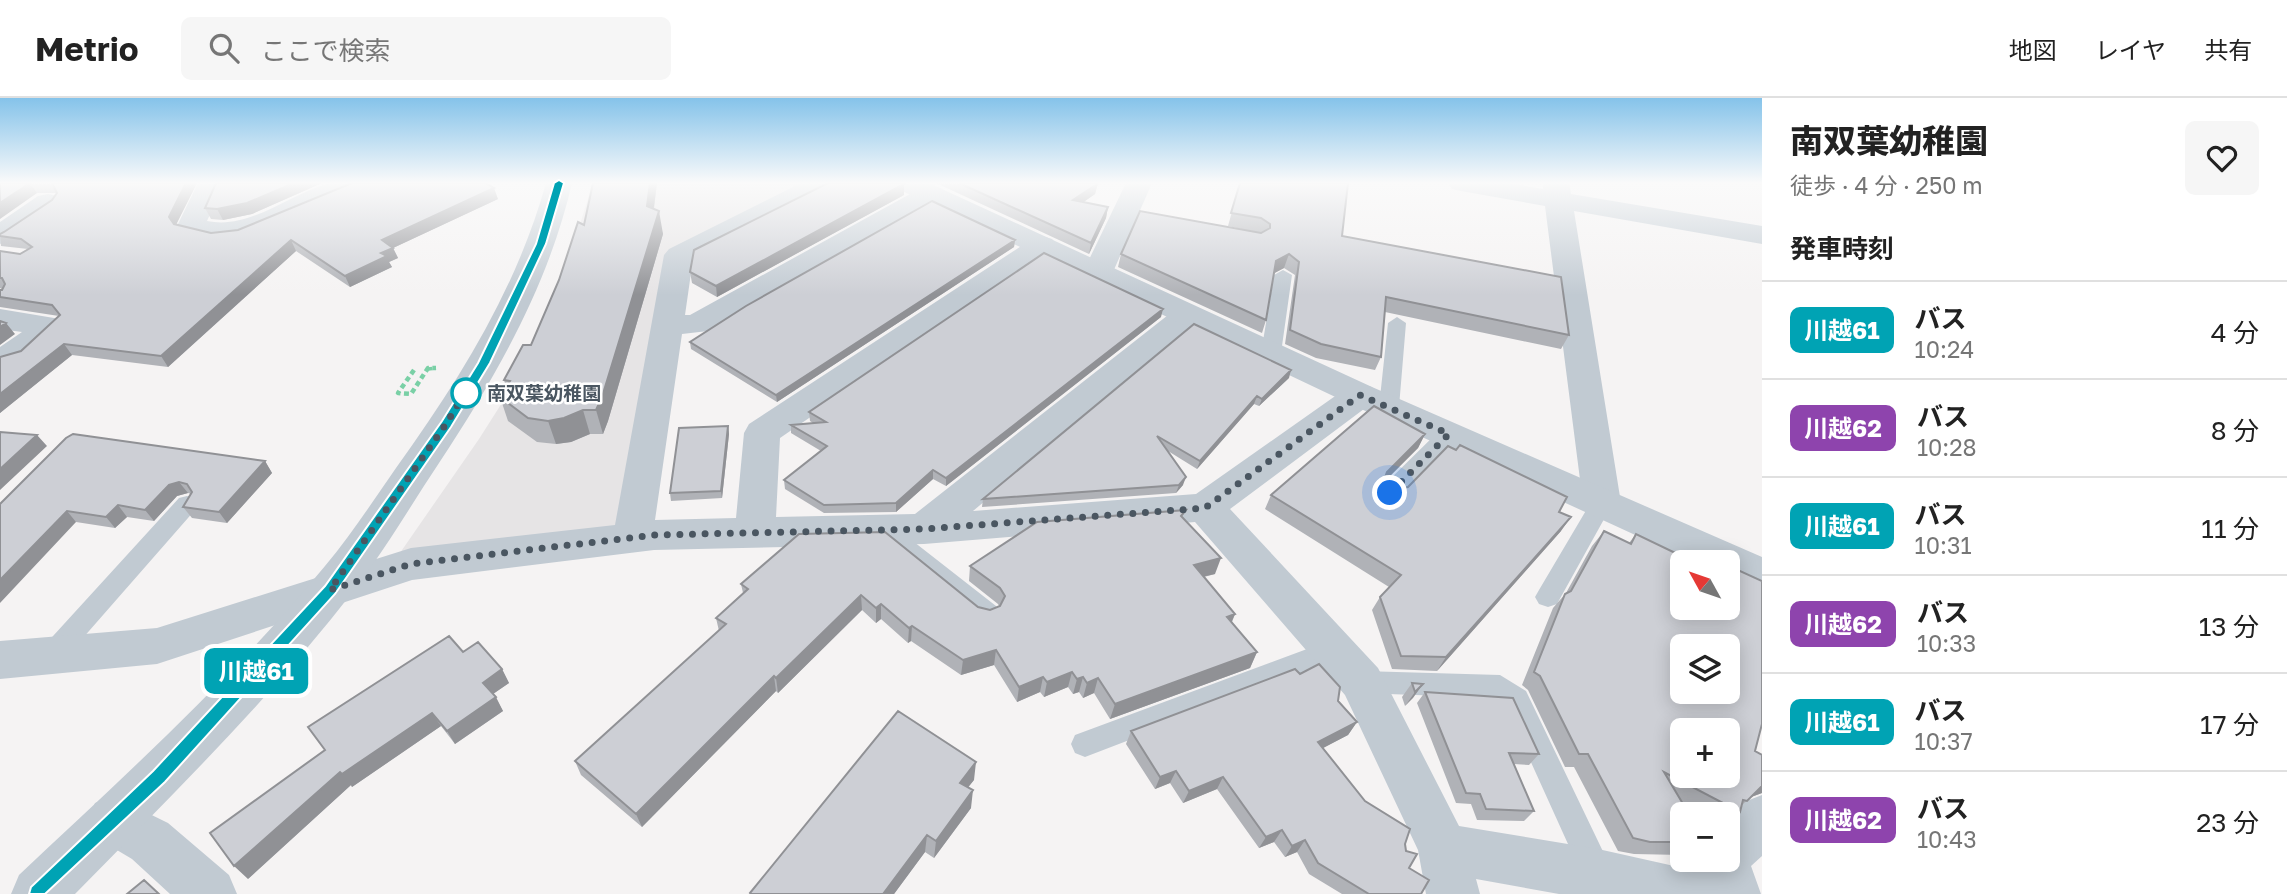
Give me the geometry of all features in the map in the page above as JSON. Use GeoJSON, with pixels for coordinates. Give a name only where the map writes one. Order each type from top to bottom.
{"type":"FeatureCollection","features":[{"type":"Feature","properties":{"kind":"street"},"geometry":{"type":"LineString","coordinates":[[0,235],[22,220]]}},
{"type":"Feature","properties":{"kind":"street"},"geometry":{"type":"LineString","coordinates":[[194,220],[191,226],[218,232],[243,229],[263,220]]}},
{"type":"Feature","properties":{"kind":"street"},"geometry":{"type":"LineString","coordinates":[[38,894],[159,776],[330,590],[446,424],[484,363],[541,244],[548,220]]}},
{"type":"Feature","properties":{"kind":"street"},"geometry":{"type":"LineString","coordinates":[[633,537],[679,255],[748,220]]}},
{"type":"Feature","properties":{"kind":"street"},"geometry":{"type":"LineString","coordinates":[[669,325],[697,324],[862,220]]}},
{"type":"Feature","properties":{"kind":"street"},"geometry":{"type":"LineString","coordinates":[[989,220],[1375,401],[1762,575]]}},
{"type":"Feature","properties":{"kind":"street"},"geometry":{"type":"LineString","coordinates":[[1098,272],[1129,220]]}},
{"type":"Feature","properties":{"kind":"street"},"geometry":{"type":"LineString","coordinates":[[1562,220],[1602,503]]}},
{"type":"Feature","properties":{"kind":"street"},"geometry":{"type":"LineString","coordinates":[[1692,220],[1762,235]]}},
{"type":"Feature","properties":{"kind":"street"},"geometry":{"type":"LineString","coordinates":[[755,533],[762,433],[1042,245]]}},
{"type":"Feature","properties":{"kind":"street"},"geometry":{"type":"LineString","coordinates":[[924,529],[1188,315]]}},
{"type":"Feature","properties":{"kind":"street"},"geometry":{"type":"LineString","coordinates":[[0,319],[50,326],[16,352],[0,358]]}},
{"type":"Feature","properties":{"kind":"street"},"geometry":{"type":"LineString","coordinates":[[0,660],[157,646],[411,564],[633,537],[924,529],[1205,508],[1375,401]]}},
{"type":"Feature","properties":{"kind":"street"},"geometry":{"type":"LineString","coordinates":[[1205,508],[1348,666],[1448,871],[1598,875],[1690,894]]}},
{"type":"Feature","properties":{"kind":"street"},"geometry":{"type":"LineString","coordinates":[[1740,842],[1760,825],[1762,818]]}},
{"type":"Feature","properties":{"kind":"street"},"geometry":{"type":"LineString","coordinates":[[113,820],[150,841],[210,894]]}},
{"type":"Feature","properties":{"kind":"street"},"geometry":{"type":"LineString","coordinates":[[1727,872],[1734,894]]}},
{"type":"Feature","properties":{"kind":"lane"},"geometry":{"type":"LineString","coordinates":[[1271,353],[1283,275]]}},
{"type":"Feature","properties":{"kind":"lane"},"geometry":{"type":"LineString","coordinates":[[1375,401],[1397,323]]}},
{"type":"Feature","properties":{"kind":"lane"},"geometry":{"type":"LineString","coordinates":[[1390,493],[1449,434]]}},
{"type":"Feature","properties":{"kind":"lane"},"geometry":{"type":"LineString","coordinates":[[1548,597],[1602,503]]}},
{"type":"Feature","properties":{"kind":"lane"},"geometry":{"type":"LineString","coordinates":[[52,655],[187,504]]}},
{"type":"Feature","properties":{"kind":"lane"},"geometry":{"type":"LineString","coordinates":[[883,530],[987,614]]}},
{"type":"Feature","properties":{"kind":"lane"},"geometry":{"type":"LineString","coordinates":[[1085,744],[1348,666],[1500,687],[1516,699],[1598,875]]}},
{"type":"Feature","properties":{"kind":"path"},"geometry":{"type":"LineString","coordinates":[[414,370],[398,393],[411,394],[428,368]]}},
{"type":"Feature","properties":{"kind":"shaded area"},"geometry":{"type":"Polygon","coordinates":[[[581,220],[737,220],[674,253],[626,531],[393,563],[479,439],[533,354],[561,284],[581,220]]]}},
{"type":"Feature","properties":{"kind":"building"},"geometry":{"type":"Polygon","coordinates":[[[21,220],[171,220],[174,224],[211,233],[238,230],[262,220],[425,220],[382,240],[393,248],[381,253],[387,256],[345,276],[291,240],[161,356],[64,344],[0,394],[0,357],[21,351],[60,315],[52,305],[0,297],[0,290],[5,284],[0,278],[0,251],[20,254],[32,247],[21,239],[0,234],[21,220]]]}},
{"type":"Feature","properties":{"kind":"building"},"geometry":{"type":"Polygon","coordinates":[[[585,220],[656,220],[596,410],[583,410],[548,421],[528,418],[500,397],[510,381],[504,380],[523,345],[531,345],[559,280],[578,222],[584,225],[585,220]]]}},
{"type":"Feature","properties":{"kind":"building"},"geometry":{"type":"Polygon","coordinates":[[[754,220],[837,220],[716,286],[690,272],[694,250],[754,220]]]}},
{"type":"Feature","properties":{"kind":"building"},"geometry":{"type":"Polygon","coordinates":[[[898,220],[973,220],[1015,240],[776,395],[690,342],[746,306],[898,220]]]}},
{"type":"Feature","properties":{"kind":"building"},"geometry":{"type":"Polygon","coordinates":[[[1041,220],[1102,220],[1091,243],[1041,220]]]}},
{"type":"Feature","properties":{"kind":"building"},"geometry":{"type":"Polygon","coordinates":[[[1136,220],[1190,220],[1261,233],[1270,228],[1270,224],[1264,220],[1344,220],[1342,236],[1561,277],[1569,335],[1386,297],[1381,357],[1321,344],[1290,330],[1299,262],[1289,254],[1276,261],[1266,320],[1121,254],[1136,220]]]}},
{"type":"Feature","properties":{"kind":"building"},"geometry":{"type":"Polygon","coordinates":[[[1044,253],[1163,309],[946,478],[933,470],[896,503],[824,505],[784,480],[827,446],[791,425],[826,422],[809,412],[1044,253]]]}},
{"type":"Feature","properties":{"kind":"building"},"geometry":{"type":"Polygon","coordinates":[[[1194,324],[1291,370],[1262,399],[1257,396],[1200,461],[1157,436],[1186,477],[1179,485],[983,499],[1194,324]]]}},
{"type":"Feature","properties":{"kind":"building"},"geometry":{"type":"Polygon","coordinates":[[[1374,406],[1425,434],[1387,472],[1384,480],[1389,487],[1408,487],[1448,446],[1456,450],[1460,445],[1567,497],[1559,512],[1571,517],[1446,657],[1401,656],[1380,597],[1401,575],[1271,495],[1374,406]]]}},
{"type":"Feature","properties":{"kind":"building"},"geometry":{"type":"Polygon","coordinates":[[[728,426],[721,491],[670,493],[679,428],[728,426]]]}},
{"type":"Feature","properties":{"kind":"building"},"geometry":{"type":"Polygon","coordinates":[[[0,432],[37,435],[0,469],[0,432]]]}},
{"type":"Feature","properties":{"kind":"building"},"geometry":{"type":"Polygon","coordinates":[[[73,434],[265,461],[219,512],[183,507],[192,492],[187,484],[179,482],[169,485],[145,510],[118,505],[106,517],[67,511],[0,580],[0,504],[73,434]]]}},
{"type":"Feature","properties":{"kind":"building"},"geometry":{"type":"Polygon","coordinates":[[[1186,510],[1181,516],[1221,558],[1194,565],[1235,614],[1227,617],[1257,652],[1115,704],[1098,678],[1087,683],[1083,677],[1077,679],[1072,672],[1047,682],[1043,677],[1019,687],[996,650],[963,660],[912,626],[909,628],[881,604],[876,608],[861,595],[776,678],[774,676],[636,814],[575,761],[726,624],[716,618],[748,589],[741,584],[799,534],[885,532],[978,607],[990,610],[1000,606],[1005,596],[1000,588],[970,566],[1037,522],[1186,510]]]}},
{"type":"Feature","properties":{"kind":"building"},"geometry":{"type":"Polygon","coordinates":[[[1604,531],[1631,544],[1636,534],[1670,550],[1670,620],[1740,620],[1740,571],[1762,581],[1762,724],[1755,751],[1762,755],[1762,786],[1747,801],[1743,800],[1740,812],[1740,802],[1721,802],[1694,788],[1740,788],[1740,718],[1670,718],[1670,775],[1664,772],[1670,788],[1674,788],[1682,802],[1670,802],[1670,842],[1650,842],[1633,838],[1588,754],[1579,754],[1540,676],[1534,672],[1565,594],[1571,591],[1604,531]]]}},
{"type":"Feature","properties":{"kind":"building"},"geometry":{"type":"Polygon","coordinates":[[[449,636],[463,652],[478,642],[502,669],[483,683],[496,697],[447,731],[432,713],[342,774],[340,772],[234,866],[210,833],[325,750],[308,727],[449,636]]]}},
{"type":"Feature","properties":{"kind":"building"},"geometry":{"type":"Polygon","coordinates":[[[1319,664],[1340,687],[1338,701],[1357,722],[1318,742],[1365,801],[1410,829],[1405,844],[1406,851],[1417,854],[1409,868],[1429,880],[1421,894],[1369,894],[1318,863],[1305,840],[1292,846],[1282,830],[1266,837],[1223,777],[1189,791],[1176,771],[1160,777],[1131,731],[1295,669],[1300,674],[1319,664]]]}},
{"type":"Feature","properties":{"kind":"building"},"geometry":{"type":"Polygon","coordinates":[[[1412,683],[1423,684],[1415,692],[1412,683]]]}},
{"type":"Feature","properties":{"kind":"building"},"geometry":{"type":"Polygon","coordinates":[[[1425,692],[1513,698],[1539,754],[1509,753],[1534,811],[1486,809],[1480,794],[1466,793],[1425,692]]]}},
{"type":"Feature","properties":{"kind":"building"},"geometry":{"type":"Polygon","coordinates":[[[898,711],[976,762],[960,783],[973,790],[936,841],[927,835],[883,894],[751,894],[750,893],[898,711]]]}},
{"type":"Feature","properties":{"kind":"building"},"geometry":{"type":"Polygon","coordinates":[[[144,880],[159,894],[127,894],[144,880]]]}},
{"type":"Feature","properties":{"kind":"bus line","name":"川越61"},"geometry":{"type":"LineString","coordinates":[[38,894],[159,776],[330,590],[446,424],[484,363],[512,310],[549,220]]}},
{"type":"Feature","properties":{"kind":"place","name":"南双葉幼稚園"},"geometry":{"type":"Point","coordinates":[466,393]}},
{"type":"Feature","properties":{"kind":"route"},"geometry":{"type":"LineString","coordinates":[[466,393],[471,383],[446,424],[330,590],[411,564],[654,535],[924,529],[1205,508],[1360,395],[1449,434],[1390,493]]}}]}
